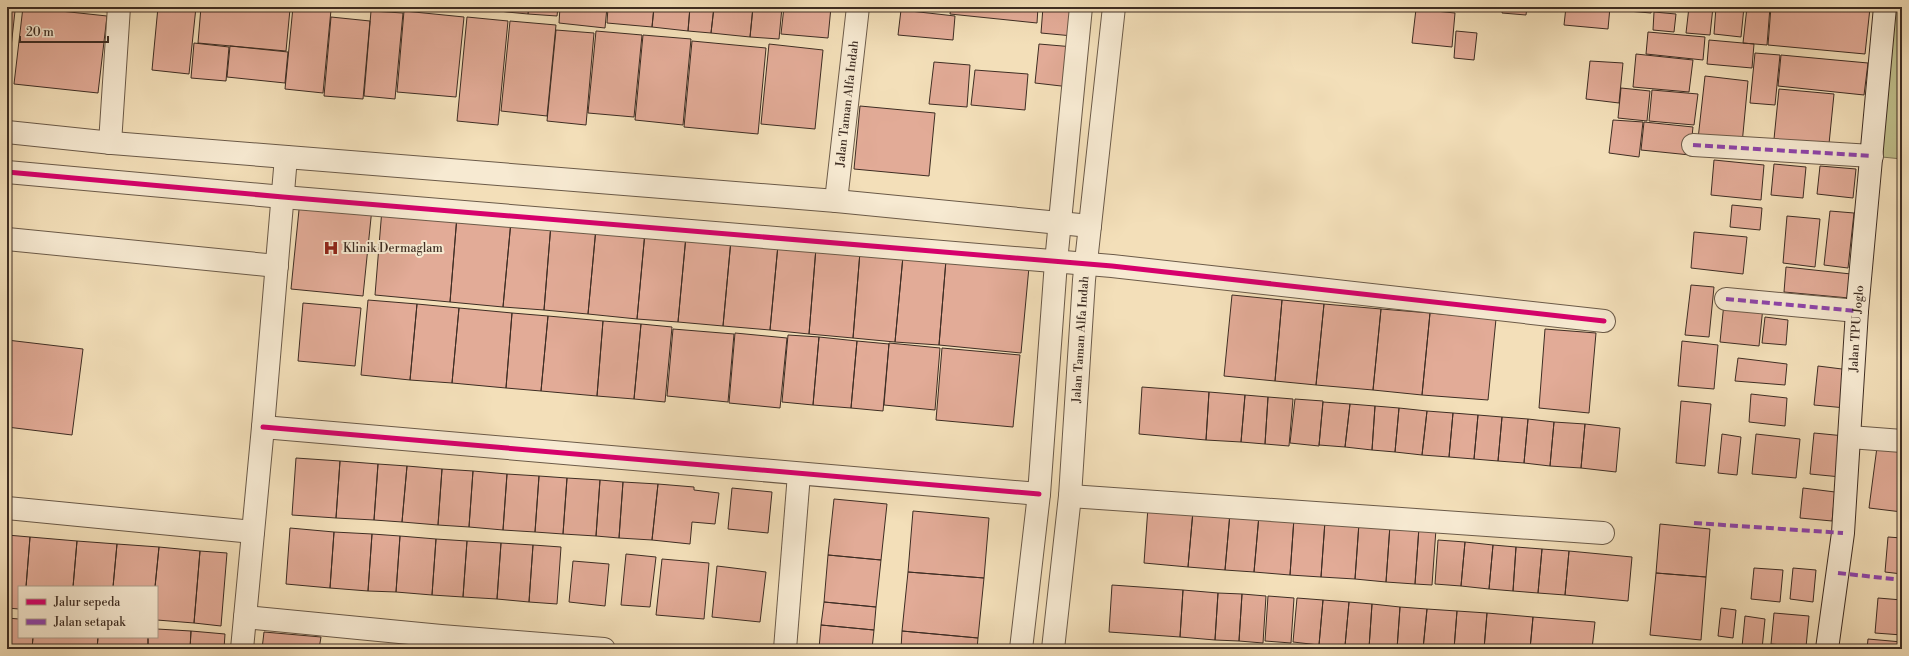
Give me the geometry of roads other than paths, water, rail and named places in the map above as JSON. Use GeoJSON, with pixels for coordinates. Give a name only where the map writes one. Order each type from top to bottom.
{"type":"FeatureCollection","features":[{"type":"Feature","properties":{"kind":"street"},"geometry":{"type":"LineString","coordinates":[[110,143],[119,7]]}},
{"type":"Feature","properties":{"kind":"street","name":"Jalan Taman Alfa Indah"},"geometry":{"type":"LineString","coordinates":[[836,201],[858,7]]}},
{"type":"Feature","properties":{"kind":"street"},"geometry":{"type":"LineString","coordinates":[[1021,649],[1039,494],[1056,262],[1082,7]]}},
{"type":"Feature","properties":{"kind":"street","name":"Jalan Taman Alfa Indah"},"geometry":{"type":"LineString","coordinates":[[1053,649],[1070,496],[1086,264],[1114,7]]}},
{"type":"Feature","properties":{"kind":"street","name":"Jalan TPU Joglo"},"geometry":{"type":"LineString","coordinates":[[1827,649],[1843,533],[1857,311],[1885,7]]}},
{"type":"Feature","properties":{"kind":"street"},"geometry":{"type":"LineString","coordinates":[[7,132],[110,143],[836,201],[1090,226]]}},
{"type":"Feature","properties":{"kind":"street"},"geometry":{"type":"LineString","coordinates":[[1693,145],[1872,156]]}},
{"type":"Feature","properties":{"kind":"street"},"geometry":{"type":"LineString","coordinates":[[242,649],[286,157]]}},
{"type":"Feature","properties":{"kind":"street"},"geometry":{"type":"LineString","coordinates":[[7,172],[283,197],[1086,264],[1604,321]]}},
{"type":"Feature","properties":{"kind":"street"},"geometry":{"type":"LineString","coordinates":[[7,239],[277,266]]}},
{"type":"Feature","properties":{"kind":"street"},"geometry":{"type":"LineString","coordinates":[[1726,299],[1857,311]]}},
{"type":"Feature","properties":{"kind":"street"},"geometry":{"type":"LineString","coordinates":[[263,427],[1039,494]]}},
{"type":"Feature","properties":{"kind":"street"},"geometry":{"type":"LineString","coordinates":[[1850,437],[1902,441]]}},
{"type":"Feature","properties":{"kind":"street"},"geometry":{"type":"LineString","coordinates":[[785,649],[799,474]]}},
{"type":"Feature","properties":{"kind":"street"},"geometry":{"type":"LineString","coordinates":[[1070,496],[1604,533]]}},
{"type":"Feature","properties":{"kind":"street"},"geometry":{"type":"LineString","coordinates":[[7,508],[253,532]]}},
{"type":"Feature","properties":{"kind":"street"},"geometry":{"type":"LineString","coordinates":[[245,617],[440,642],[604,649]]}},
{"type":"Feature","properties":{"kind":"place","name":"Klinik Dermaglam"},"geometry":{"type":"Point","coordinates":[331,248]}}]}
